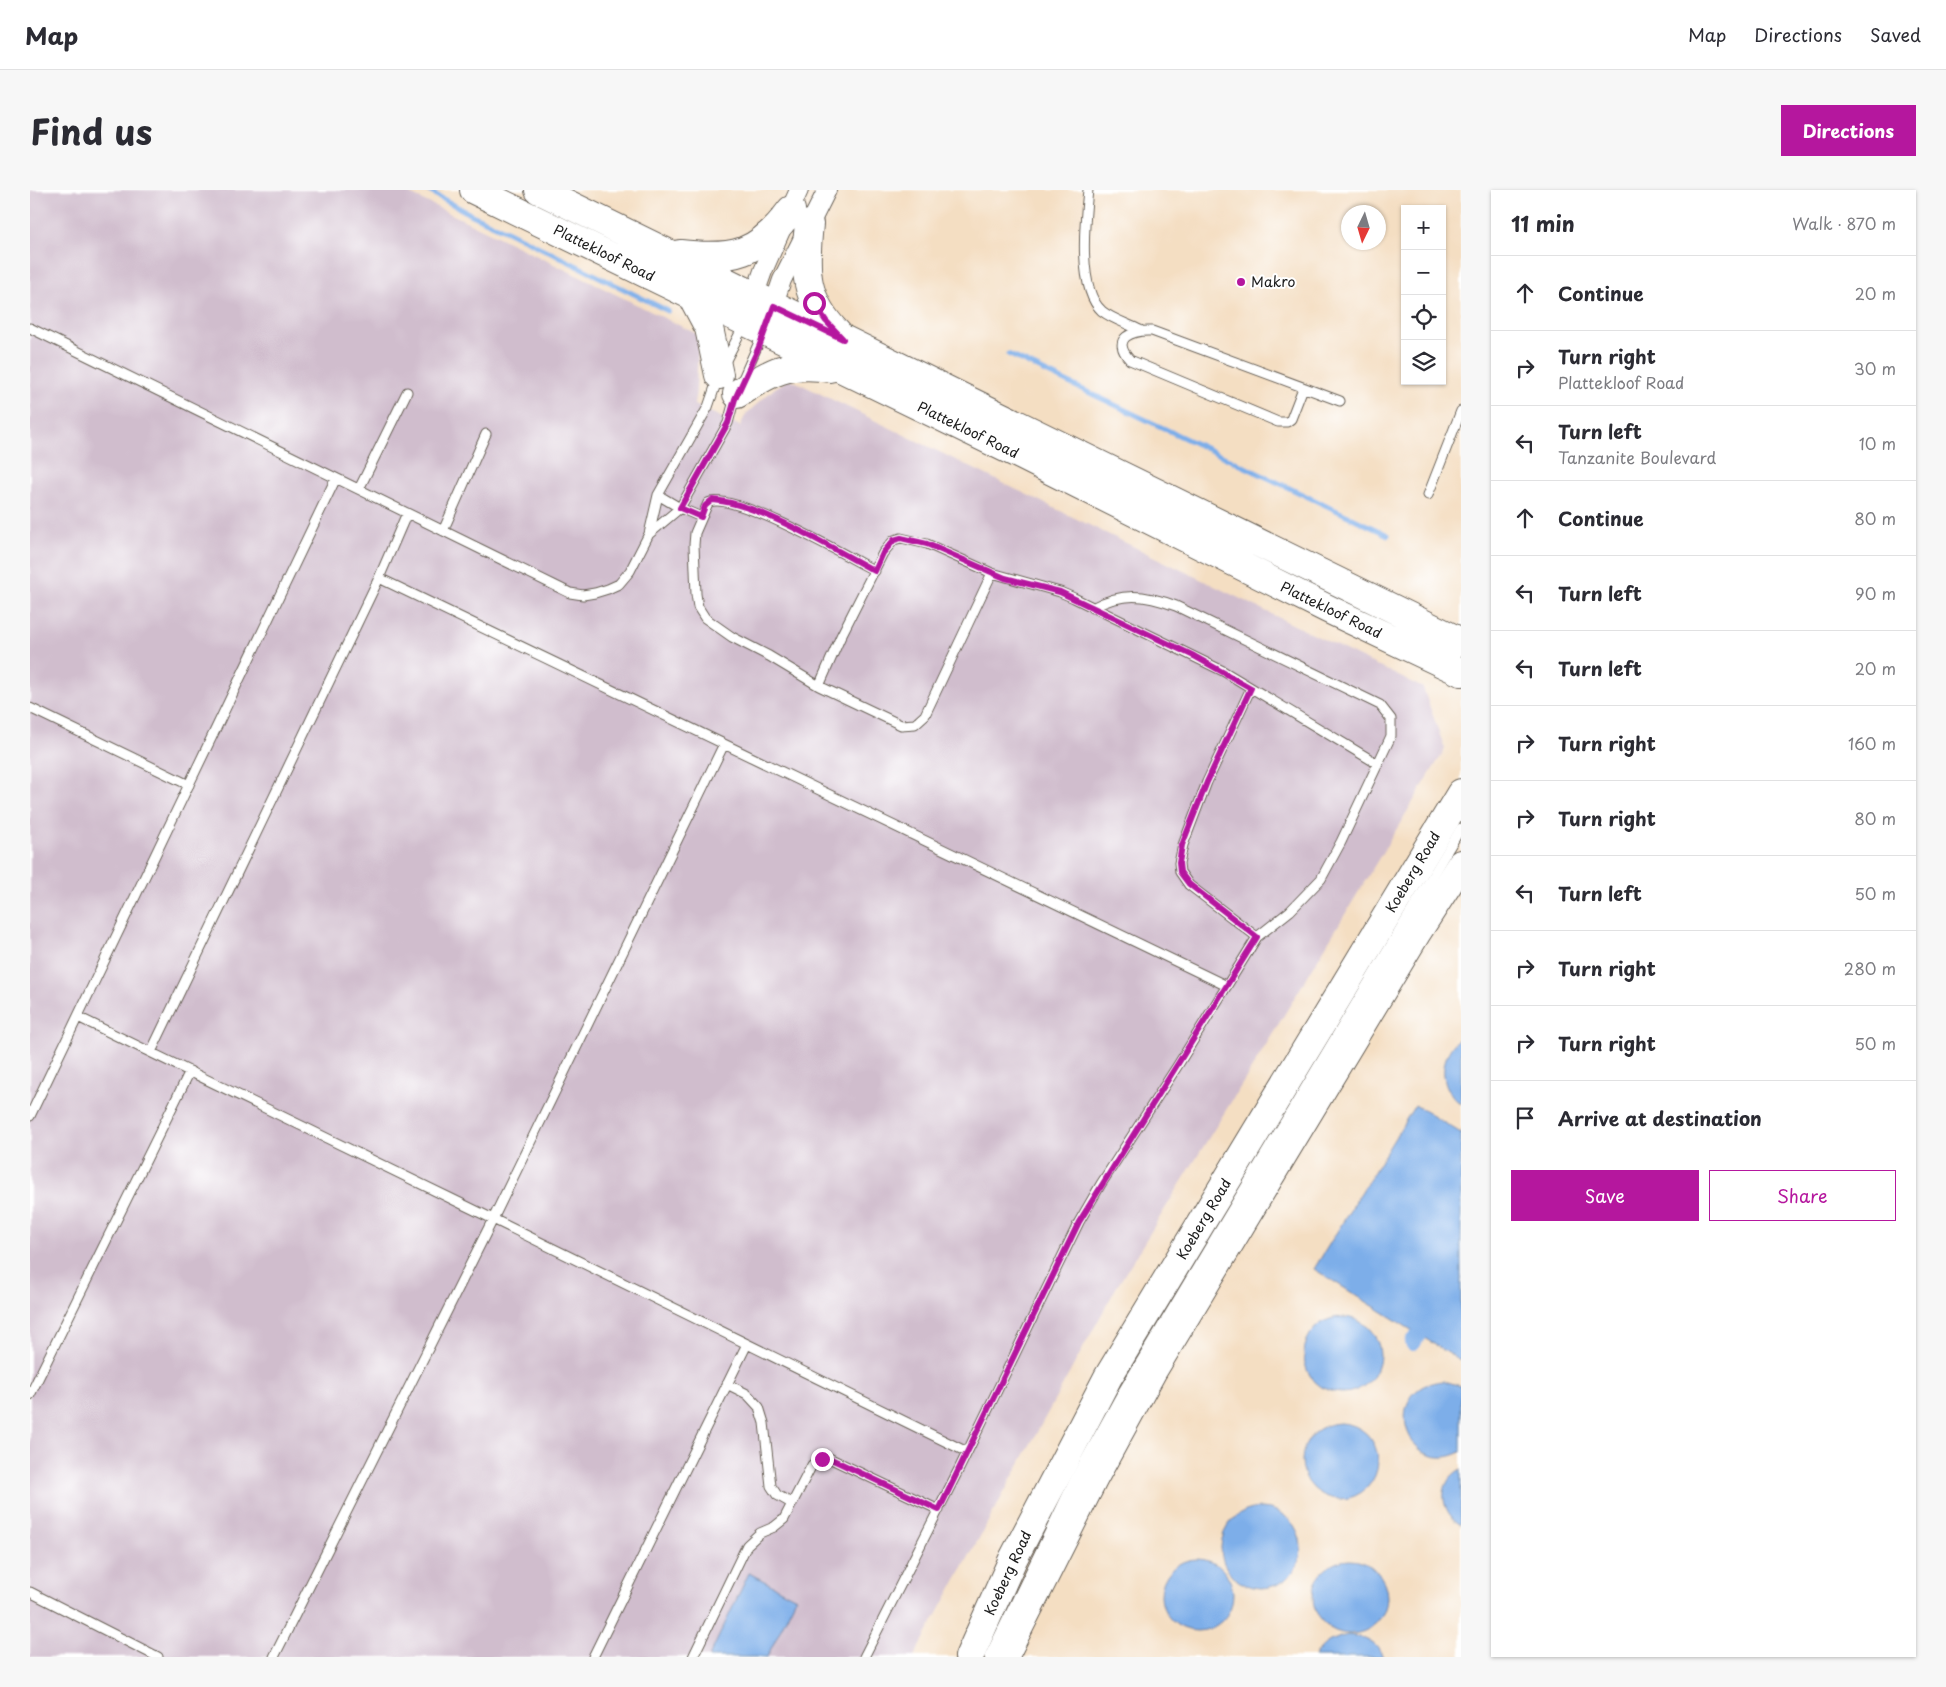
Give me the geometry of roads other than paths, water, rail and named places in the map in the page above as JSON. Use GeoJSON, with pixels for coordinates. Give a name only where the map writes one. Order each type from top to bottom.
{"type":"FeatureCollection","features":[{"type":"Feature","properties":{"kind":"main road","name":"Plattekloof Road"},"geometry":{"type":"LineString","coordinates":[[474,190],[1022,456],[1328,609],[1461,672]]}},
{"type":"Feature","properties":{"kind":"main road","name":"Plattekloof Road"},"geometry":{"type":"LineString","coordinates":[[539,190],[1461,642]]}},
{"type":"Feature","properties":{"kind":"main road"},"geometry":{"type":"LineString","coordinates":[[666,252],[721,256],[747,250],[758,245],[771,235],[800,208]]}},
{"type":"Feature","properties":{"kind":"main road"},"geometry":{"type":"LineString","coordinates":[[800,208],[811,294],[822,316],[843,339]]}},
{"type":"Feature","properties":{"kind":"main road"},"geometry":{"type":"LineString","coordinates":[[692,296],[709,328],[728,384],[788,368],[818,366],[844,370]]}},
{"type":"Feature","properties":{"kind":"main road"},"geometry":{"type":"LineString","coordinates":[[1428,625],[1461,625]]}},
{"type":"Feature","properties":{"kind":"main road"},"geometry":{"type":"LineString","coordinates":[[1436,659],[1461,689]]}},
{"type":"Feature","properties":{"kind":"main road","name":"Koeberg Road"},"geometry":{"type":"LineString","coordinates":[[969,1657],[1013,1559],[1108,1377],[1460,793]]}},
{"type":"Feature","properties":{"kind":"main road"},"geometry":{"type":"LineString","coordinates":[[1004,1657],[1094,1478],[1152,1372],[1411,942],[1461,864]]}},
{"type":"Feature","properties":{"kind":"street"},"geometry":{"type":"LineString","coordinates":[[755,327],[764,301],[763,271],[800,208],[827,190]]}},
{"type":"Feature","properties":{"kind":"lane"},"geometry":{"type":"LineString","coordinates":[[1088,190],[1084,237],[1085,266],[1093,296],[1103,312],[1140,330],[1152,331],[1198,346],[1340,401]]}},
{"type":"Feature","properties":{"kind":"lane"},"geometry":{"type":"LineString","coordinates":[[30,328],[570,593],[583,595],[595,594],[619,584],[630,571],[649,534],[658,495],[708,407],[728,384],[755,327]]}},
{"type":"Feature","properties":{"kind":"lane"},"geometry":{"type":"LineString","coordinates":[[649,534],[680,508],[728,423],[728,384],[755,327]]}},
{"type":"Feature","properties":{"kind":"lane"},"geometry":{"type":"LineString","coordinates":[[1140,330],[1127,334],[1123,340],[1123,351],[1130,360],[1278,422],[1287,422],[1290,419],[1303,388]]}},
{"type":"Feature","properties":{"kind":"lane"},"geometry":{"type":"LineString","coordinates":[[359,489],[407,392]]}},
{"type":"Feature","properties":{"kind":"lane"},"geometry":{"type":"LineString","coordinates":[[1428,495],[1461,411]]}},
{"type":"Feature","properties":{"kind":"lane"},"geometry":{"type":"LineString","coordinates":[[444,531],[486,434]]}},
{"type":"Feature","properties":{"kind":"lane"},"geometry":{"type":"LineString","coordinates":[[30,1116],[336,478]]}},
{"type":"Feature","properties":{"kind":"lane"},"geometry":{"type":"LineString","coordinates":[[658,495],[680,508],[701,517]]}},
{"type":"Feature","properties":{"kind":"lane"},"geometry":{"type":"LineString","coordinates":[[875,571],[781,523],[740,505],[712,500],[705,506],[695,533],[696,594],[698,607],[705,618],[732,637],[769,656],[819,686],[900,725],[909,726],[921,721],[932,702],[992,573]]}},
{"type":"Feature","properties":{"kind":"lane"},"geometry":{"type":"LineString","coordinates":[[151,1052],[379,578],[408,513]]}},
{"type":"Feature","properties":{"kind":"lane"},"geometry":{"type":"LineString","coordinates":[[819,686],[841,636],[888,546],[894,540],[901,538],[927,544],[992,573],[1060,592],[1194,656],[1378,764]]}},
{"type":"Feature","properties":{"kind":"lane"},"geometry":{"type":"LineString","coordinates":[[379,578],[1227,986]]}},
{"type":"Feature","properties":{"kind":"lane"},"geometry":{"type":"LineString","coordinates":[[864,1657],[939,1510],[1079,1222],[1257,937],[1290,911],[1321,879],[1329,867],[1388,743],[1392,730],[1391,719],[1380,705],[1159,599],[1136,596],[1114,598],[1092,608]]}},
{"type":"Feature","properties":{"kind":"lane"},"geometry":{"type":"LineString","coordinates":[[1251,688],[1207,782],[1182,845],[1179,863],[1180,872],[1189,884],[1257,937]]}},
{"type":"Feature","properties":{"kind":"lane"},"geometry":{"type":"LineString","coordinates":[[30,708],[189,785]]}},
{"type":"Feature","properties":{"kind":"lane"},"geometry":{"type":"LineString","coordinates":[[274,1657],[493,1219],[724,744]]}},
{"type":"Feature","properties":{"kind":"lane"},"geometry":{"type":"LineString","coordinates":[[989,1657],[1076,1477],[1123,1391],[1461,828]]}},
{"type":"Feature","properties":{"kind":"lane"},"geometry":{"type":"LineString","coordinates":[[78,1017],[967,1452]]}},
{"type":"Feature","properties":{"kind":"lane"},"geometry":{"type":"LineString","coordinates":[[30,1395],[190,1071]]}},
{"type":"Feature","properties":{"kind":"lane"},"geometry":{"type":"LineString","coordinates":[[594,1657],[747,1344]]}},
{"type":"Feature","properties":{"kind":"lane"},"geometry":{"type":"LineString","coordinates":[[727,1384],[747,1394],[759,1407],[764,1423],[771,1486],[777,1495],[791,1503]]}},
{"type":"Feature","properties":{"kind":"lane"},"geometry":{"type":"LineString","coordinates":[[693,1657],[747,1545],[760,1533],[779,1524],[784,1519],[812,1465],[817,1461],[829,1458],[939,1510]]}},
{"type":"Feature","properties":{"kind":"lane"},"geometry":{"type":"LineString","coordinates":[[30,1592],[158,1657]]}},
{"type":"Feature","properties":{"kind":"water"},"geometry":{"type":"Polygon","coordinates":[[[1461,1037],[1461,1104],[1453,1097],[1448,1088],[1444,1070],[1448,1053],[1461,1037]]]}},
{"type":"Feature","properties":{"kind":"water"},"geometry":{"type":"Polygon","coordinates":[[[1415,1105],[1461,1133],[1461,1361],[1314,1269],[1415,1105]]]}},
{"type":"Feature","properties":{"kind":"water"},"geometry":{"type":"Polygon","coordinates":[[[1342,1317],[1356,1320],[1369,1328],[1377,1341],[1380,1355],[1377,1369],[1369,1382],[1356,1390],[1342,1393],[1328,1390],[1315,1382],[1307,1369],[1304,1355],[1307,1341],[1315,1328],[1328,1320],[1342,1317]]]}},
{"type":"Feature","properties":{"kind":"water"},"geometry":{"type":"Polygon","coordinates":[[[1444,1381],[1461,1386],[1461,1452],[1442,1457],[1426,1453],[1414,1443],[1407,1428],[1405,1413],[1411,1398],[1423,1386],[1444,1381]]]}},
{"type":"Feature","properties":{"kind":"water"},"geometry":{"type":"Polygon","coordinates":[[[1340,1423],[1354,1426],[1367,1434],[1375,1447],[1378,1461],[1375,1475],[1367,1488],[1354,1496],[1340,1499],[1326,1496],[1313,1488],[1305,1475],[1302,1461],[1305,1447],[1313,1434],[1326,1426],[1340,1423]]]}},
{"type":"Feature","properties":{"kind":"water"},"geometry":{"type":"Polygon","coordinates":[[[1461,1469],[1461,1525],[1448,1512],[1444,1497],[1448,1481],[1461,1469]]]}},
{"type":"Feature","properties":{"kind":"water"},"geometry":{"type":"Polygon","coordinates":[[[1261,1508],[1276,1511],[1289,1520],[1298,1533],[1301,1548],[1298,1563],[1289,1576],[1276,1585],[1261,1588],[1246,1585],[1233,1576],[1224,1563],[1221,1548],[1224,1533],[1233,1520],[1246,1511],[1261,1508]]]}},
{"type":"Feature","properties":{"kind":"water"},"geometry":{"type":"Polygon","coordinates":[[[1197,1559],[1217,1565],[1227,1575],[1233,1595],[1227,1615],[1217,1625],[1197,1631],[1177,1625],[1167,1615],[1161,1595],[1167,1575],[1177,1565],[1197,1559]]]}},
{"type":"Feature","properties":{"kind":"water"},"geometry":{"type":"Polygon","coordinates":[[[1350,1560],[1364,1563],[1376,1571],[1384,1583],[1387,1597],[1384,1611],[1376,1623],[1364,1631],[1350,1634],[1336,1631],[1324,1623],[1316,1611],[1313,1597],[1316,1583],[1324,1571],[1336,1563],[1350,1560]]]}},
{"type":"Feature","properties":{"kind":"water"},"geometry":{"type":"Polygon","coordinates":[[[749,1573],[796,1598],[767,1657],[709,1657],[749,1573]]]}},
{"type":"Feature","properties":{"kind":"water"},"geometry":{"type":"Polygon","coordinates":[[[1348,1635],[1359,1637],[1374,1644],[1383,1657],[1315,1657],[1328,1642],[1348,1635]]]}},
{"type":"Feature","properties":{"kind":"waterway"},"geometry":{"type":"LineString","coordinates":[[427,190],[472,215],[668,311]]}},
{"type":"Feature","properties":{"kind":"waterway"},"geometry":{"type":"LineString","coordinates":[[1008,354],[1388,535]]}},
{"type":"Feature","properties":{"kind":"waterway"},"geometry":{"type":"LineString","coordinates":[[1413,1343],[1430,1315]]}},
{"type":"Feature","properties":{"kind":"place","name":"Makro"},"geometry":{"type":"Point","coordinates":[1241,282]}}]}
